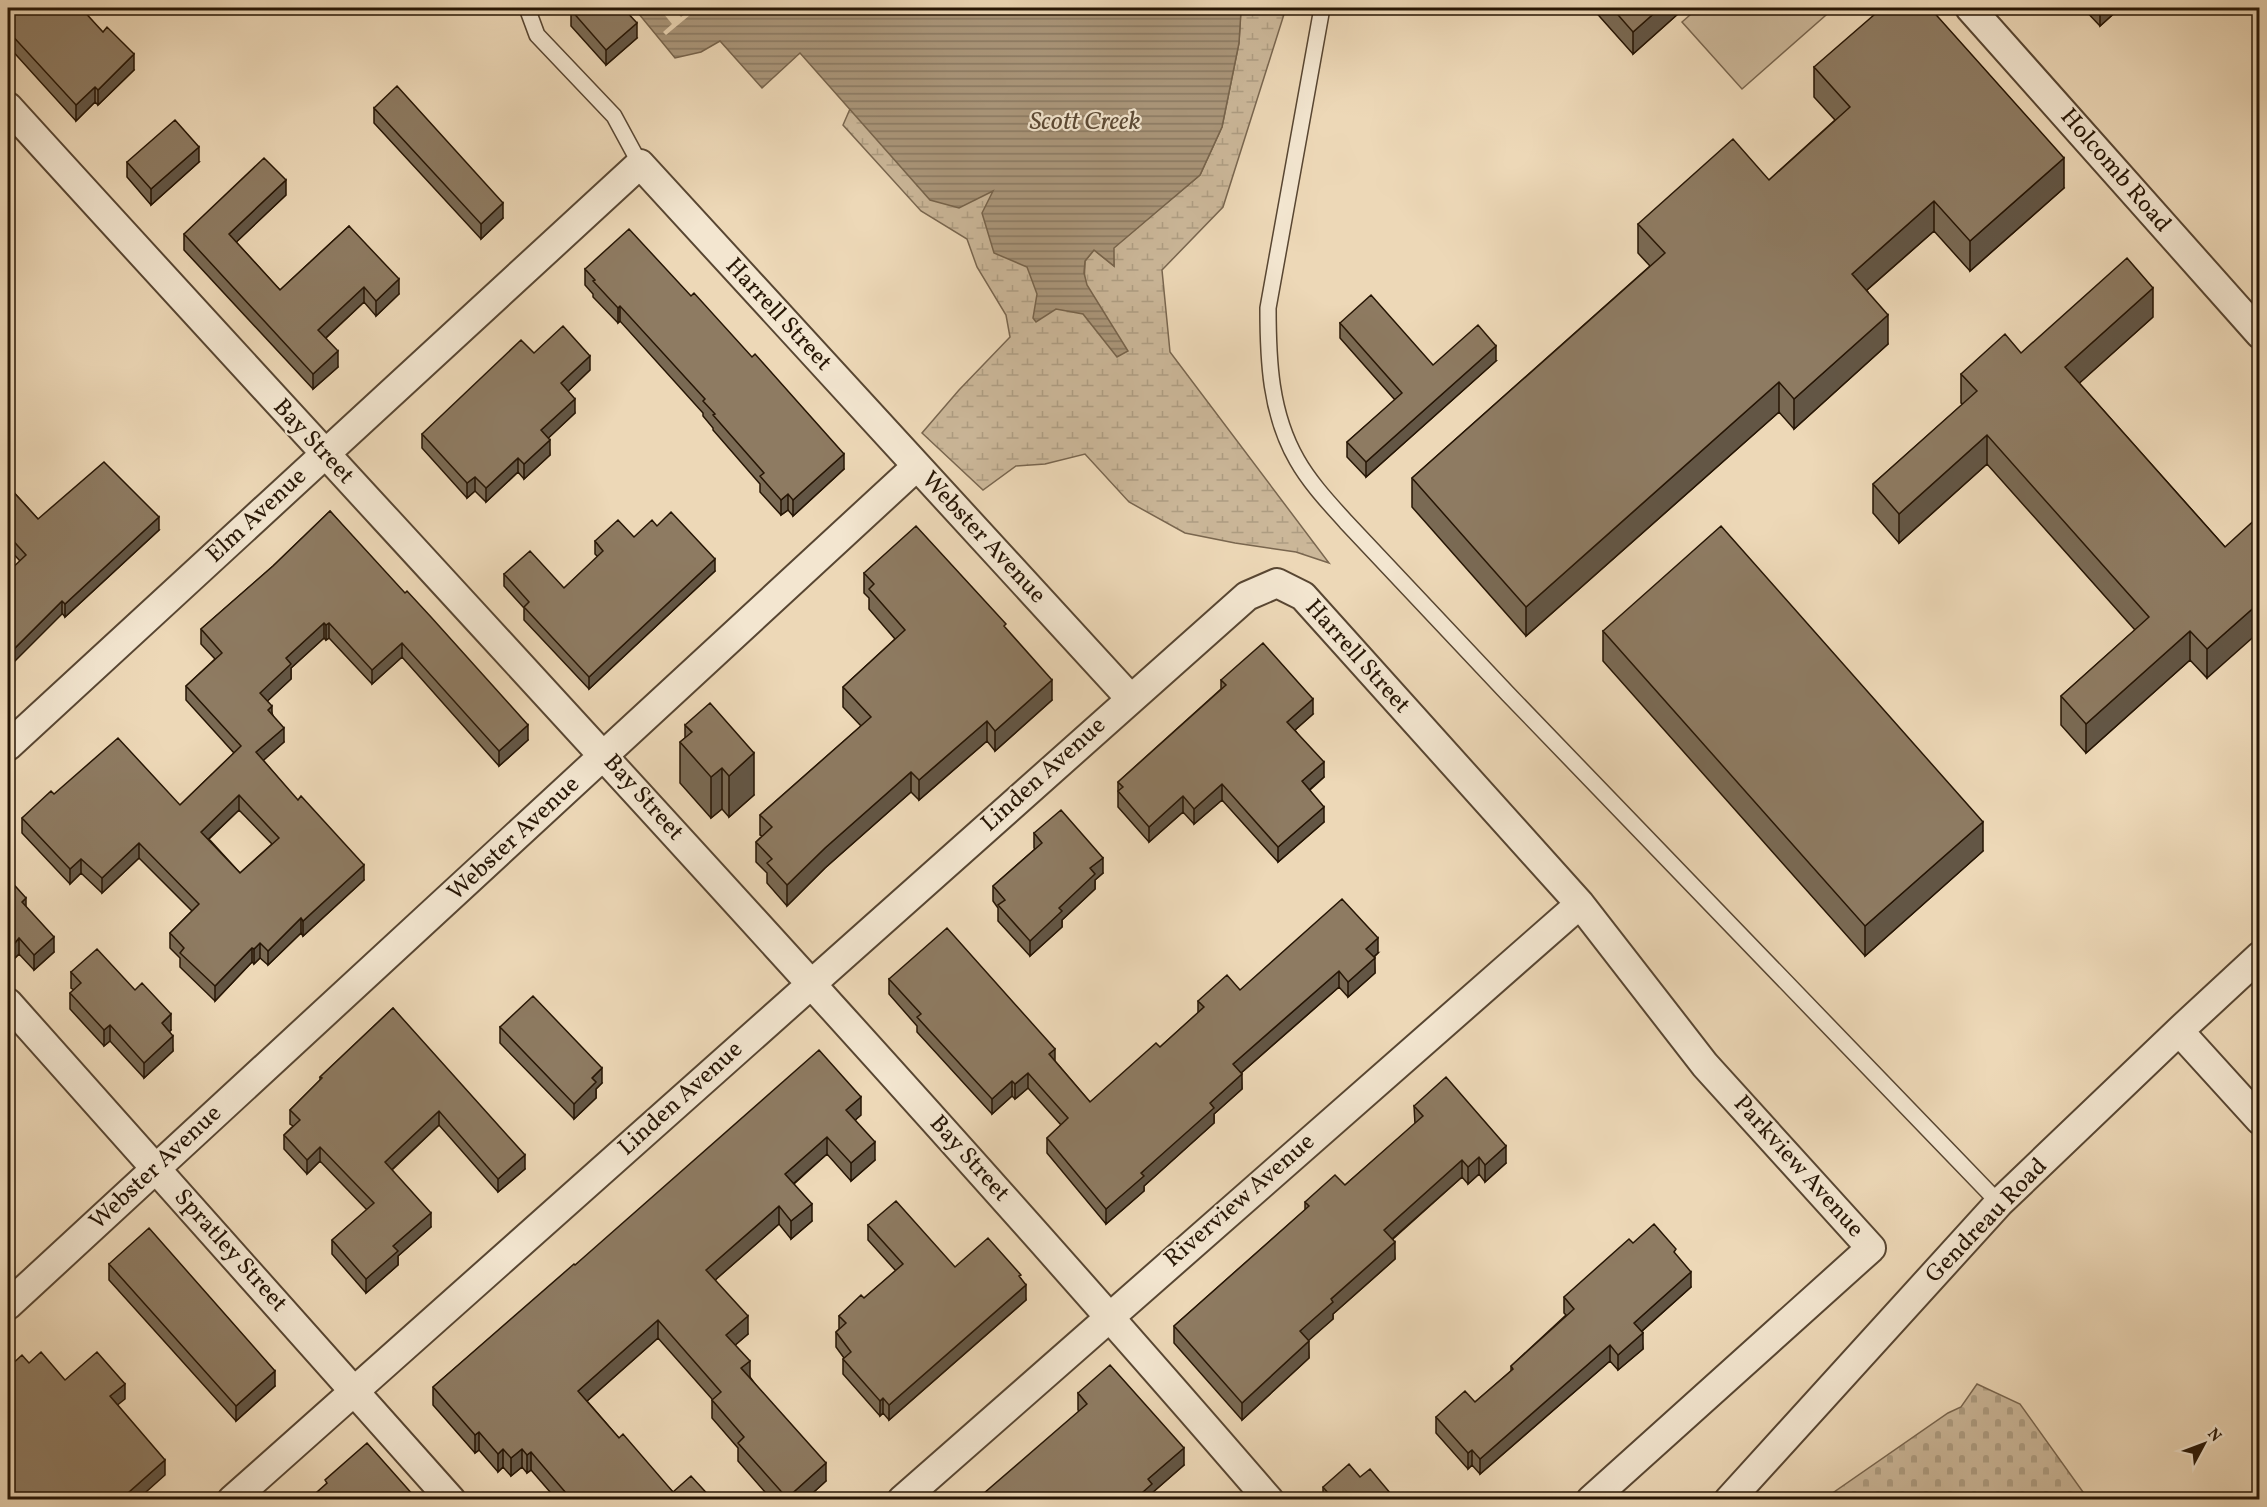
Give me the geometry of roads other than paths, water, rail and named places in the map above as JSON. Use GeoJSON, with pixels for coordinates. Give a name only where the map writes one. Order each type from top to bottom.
{"type":"FeatureCollection","features":[{"type":"Feature","properties":{"kind":"street","name":"Holcomb Road"},"geometry":{"type":"LineString","coordinates":[[1970,8],[2259,334]]}},
{"type":"Feature","properties":{"kind":"street","name":"Bay Street"},"geometry":{"type":"LineString","coordinates":[[8,107],[324,454],[605,756],[1110,1316],[1269,1500]]}},
{"type":"Feature","properties":{"kind":"street","name":"Elm Avenue"},"geometry":{"type":"LineString","coordinates":[[8,746],[640,164]]}},
{"type":"Feature","properties":{"kind":"street","name":"Harrell Street"},"geometry":{"type":"LineString","coordinates":[[640,164],[917,466]]}},
{"type":"Feature","properties":{"kind":"street","name":"Webster Avenue"},"geometry":{"type":"LineString","coordinates":[[8,1305],[917,466],[1130,698]]}},
{"type":"Feature","properties":{"kind":"street","name":"Harrell Street"},"geometry":{"type":"LineString","coordinates":[[1130,698],[1247,596],[1277,583],[1303,596],[1580,904]]}},
{"type":"Feature","properties":{"kind":"street","name":"Linden Avenue"},"geometry":{"type":"LineString","coordinates":[[232,1500],[1130,698]]}},
{"type":"Feature","properties":{"kind":"street","name":"Riverview Avenue"},"geometry":{"type":"LineString","coordinates":[[902,1500],[1580,904]]}},
{"type":"Feature","properties":{"kind":"street","name":"Parkview Avenue"},"geometry":{"type":"LineString","coordinates":[[1580,904],[1705,1065],[1871,1248],[1591,1500]]}},
{"type":"Feature","properties":{"kind":"street","name":"Gendreau Road"},"geometry":{"type":"LineString","coordinates":[[1729,1500],[1999,1203],[2259,956]]}},
{"type":"Feature","properties":{"kind":"street","name":"Spratley Street"},"geometry":{"type":"LineString","coordinates":[[8,1003],[452,1500]]}},
{"type":"Feature","properties":{"kind":"street"},"geometry":{"type":"LineString","coordinates":[[2179,1031],[2259,1120]]}},
{"type":"Feature","properties":{"kind":"lane"},"geometry":{"type":"LineString","coordinates":[[527,8],[537,35],[614,116],[640,164]]}},
{"type":"Feature","properties":{"kind":"lane"},"geometry":{"type":"LineString","coordinates":[[1322,8],[1268,308],[1268,357],[1275,407],[1297,461],[1346,522],[1476,660],[1999,1203]]}},
{"type":"Feature","properties":{"kind":"water","name":"Scott Creek"},"geometry":{"type":"Polygon","coordinates":[[[634,8],[1241,8],[1241,11],[1239,43],[1222,127],[1200,175],[1114,248],[1114,266],[1094,250],[1085,261],[1084,273],[1087,285],[1128,351],[1117,357],[1083,314],[1056,309],[1036,322],[1033,318],[1037,294],[1027,267],[994,253],[982,213],[993,191],[959,208],[930,200],[800,53],[762,88],[720,41],[701,52],[675,58],[634,8]]]}}]}
